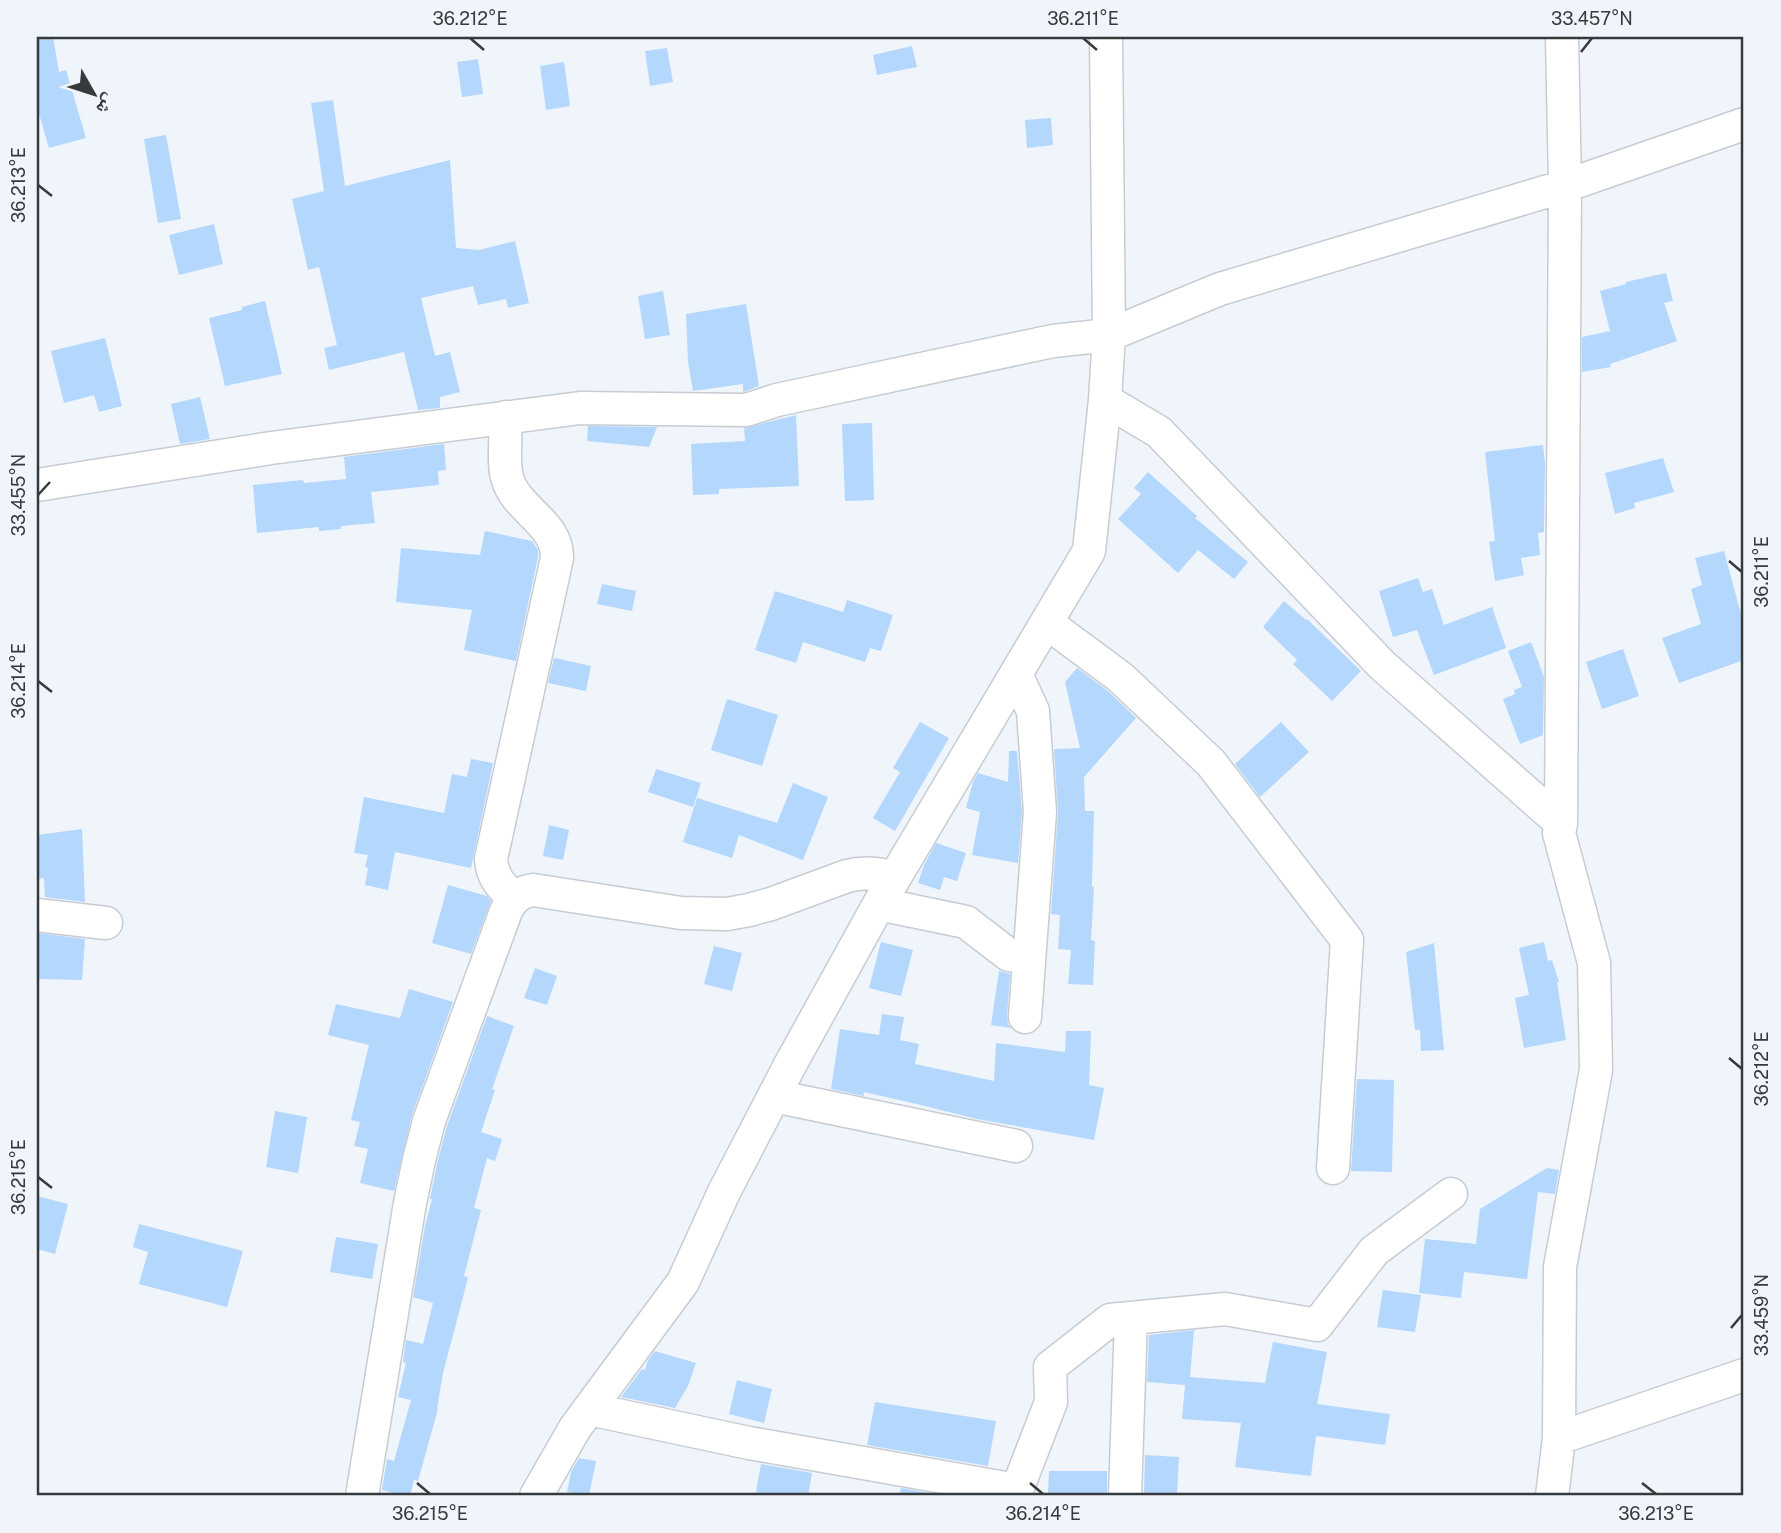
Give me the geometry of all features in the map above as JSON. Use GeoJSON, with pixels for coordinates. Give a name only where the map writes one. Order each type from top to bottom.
{"type":"FeatureCollection","features":[{"type":"Feature","properties":{"kind":"street"},"geometry":{"type":"LineString","coordinates":[[536,1496],[575,1428],[683,1282],[724,1192],[886,891],[1089,551],[1109,335],[1106,37]]}},
{"type":"Feature","properties":{"kind":"street"},"geometry":{"type":"LineString","coordinates":[[1552,1496],[1559,1438],[1560,1267],[1596,1070],[1594,963],[1559,833],[1565,186],[1562,37]]}},
{"type":"Feature","properties":{"kind":"street"},"geometry":{"type":"LineString","coordinates":[[37,485],[271,448],[580,408],[746,410],[777,400],[1053,341],[1109,335],[1220,289],[1565,186],[1744,124]]}},
{"type":"Feature","properties":{"kind":"street"},"geometry":{"type":"LineString","coordinates":[[1105,400],[1159,432],[1382,665],[1561,822]]}},
{"type":"Feature","properties":{"kind":"street"},"geometry":{"type":"LineString","coordinates":[[506,418],[506,476],[513,492],[548,530],[558,548],[491,859],[495,878],[514,898]]}},
{"type":"Feature","properties":{"kind":"street"},"geometry":{"type":"LineString","coordinates":[[1046,623],[1120,677],[1210,763],[1348,940],[1333,1168]]}},
{"type":"Feature","properties":{"kind":"street"},"geometry":{"type":"LineString","coordinates":[[1016,674],[1033,711],[1040,812],[1025,1017]]}},
{"type":"Feature","properties":{"kind":"street"},"geometry":{"type":"LineString","coordinates":[[362,1496],[419,1160],[434,1108],[506,911],[514,898],[525,891],[533,890],[681,913],[727,914],[771,904],[858,873],[882,874],[886,891]]}},
{"type":"Feature","properties":{"kind":"street"},"geometry":{"type":"LineString","coordinates":[[886,891],[966,922],[1009,955],[1029,957]]}},
{"type":"Feature","properties":{"kind":"street"},"geometry":{"type":"LineString","coordinates":[[37,915],[106,923]]}},
{"type":"Feature","properties":{"kind":"street"},"geometry":{"type":"LineString","coordinates":[[774,1096],[1016,1146]]}},
{"type":"Feature","properties":{"kind":"street"},"geometry":{"type":"LineString","coordinates":[[589,1409],[748,1443],[1017,1490],[1051,1402],[1050,1367],[1111,1320],[1225,1309],[1317,1325],[1374,1251],[1451,1194]]}},
{"type":"Feature","properties":{"kind":"street"},"geometry":{"type":"LineString","coordinates":[[1125,1496],[1132,1318]]}},
{"type":"Feature","properties":{"kind":"street"},"geometry":{"type":"LineString","coordinates":[[1559,1438],[1744,1375]]}},
{"type":"Feature","properties":{"kind":"building"},"geometry":{"type":"Polygon","coordinates":[[[37,37],[53,37],[59,72],[66,70],[86,138],[49,148],[37,107],[37,37]]]}},
{"type":"Feature","properties":{"kind":"building"},"geometry":{"type":"Polygon","coordinates":[[[912,46],[917,67],[877,75],[873,55],[912,46]]]}},
{"type":"Feature","properties":{"kind":"building"},"geometry":{"type":"Polygon","coordinates":[[[667,48],[673,82],[650,86],[645,51],[667,48]]]}},
{"type":"Feature","properties":{"kind":"building"},"geometry":{"type":"Polygon","coordinates":[[[478,59],[483,94],[462,97],[457,62],[478,59]]]}},
{"type":"Feature","properties":{"kind":"building"},"geometry":{"type":"Polygon","coordinates":[[[564,62],[570,106],[546,110],[540,66],[564,62]]]}},
{"type":"Feature","properties":{"kind":"building"},"geometry":{"type":"Polygon","coordinates":[[[333,100],[345,186],[450,160],[456,248],[479,250],[515,241],[529,303],[508,308],[506,299],[478,305],[473,286],[421,298],[435,356],[450,352],[460,392],[440,397],[440,408],[418,410],[404,352],[329,370],[324,348],[337,345],[319,267],[308,270],[292,199],[324,191],[311,103],[333,100]]]}},
{"type":"Feature","properties":{"kind":"building"},"geometry":{"type":"Polygon","coordinates":[[[1051,118],[1053,145],[1027,148],[1025,120],[1051,118]]]}},
{"type":"Feature","properties":{"kind":"building"},"geometry":{"type":"Polygon","coordinates":[[[166,135],[181,219],[158,223],[144,139],[166,135]]]}},
{"type":"Feature","properties":{"kind":"building"},"geometry":{"type":"Polygon","coordinates":[[[214,224],[223,264],[179,275],[169,235],[214,224]]]}},
{"type":"Feature","properties":{"kind":"building"},"geometry":{"type":"Polygon","coordinates":[[[1666,273],[1673,301],[1664,303],[1677,341],[1610,364],[1611,367],[1582,372],[1582,337],[1610,331],[1600,291],[1666,273]]]}},
{"type":"Feature","properties":{"kind":"building"},"geometry":{"type":"Polygon","coordinates":[[[663,291],[670,335],[645,339],[638,296],[663,291]]]}},
{"type":"Feature","properties":{"kind":"building"},"geometry":{"type":"Polygon","coordinates":[[[265,301],[282,374],[225,386],[209,318],[265,301]]]}},
{"type":"Feature","properties":{"kind":"building"},"geometry":{"type":"Polygon","coordinates":[[[746,304],[759,386],[743,392],[743,384],[693,391],[688,362],[686,314],[746,304]]]}},
{"type":"Feature","properties":{"kind":"building"},"geometry":{"type":"Polygon","coordinates":[[[105,338],[122,406],[99,412],[94,395],[64,403],[51,351],[105,338]]]}},
{"type":"Feature","properties":{"kind":"building"},"geometry":{"type":"Polygon","coordinates":[[[200,397],[210,439],[180,444],[171,404],[200,397]]]}},
{"type":"Feature","properties":{"kind":"building"},"geometry":{"type":"Polygon","coordinates":[[[796,415],[799,486],[719,489],[719,494],[693,495],[691,444],[745,441],[744,428],[796,415]]]}},
{"type":"Feature","properties":{"kind":"building"},"geometry":{"type":"Polygon","coordinates":[[[872,423],[874,500],[845,501],[842,424],[872,423]]]}},
{"type":"Feature","properties":{"kind":"building"},"geometry":{"type":"Polygon","coordinates":[[[588,426],[657,427],[649,447],[587,441],[588,426]]]}},
{"type":"Feature","properties":{"kind":"building"},"geometry":{"type":"Polygon","coordinates":[[[444,444],[446,470],[438,471],[439,485],[371,492],[375,523],[319,531],[319,527],[257,533],[253,485],[346,479],[344,457],[444,444]]]}},
{"type":"Feature","properties":{"kind":"building"},"geometry":{"type":"Polygon","coordinates":[[[1543,445],[1544,532],[1538,533],[1540,555],[1521,558],[1524,575],[1495,581],[1489,542],[1495,541],[1485,452],[1543,445]]]}},
{"type":"Feature","properties":{"kind":"building"},"geometry":{"type":"Polygon","coordinates":[[[1663,458],[1674,492],[1634,503],[1635,508],[1615,514],[1605,473],[1663,458]]]}},
{"type":"Feature","properties":{"kind":"building"},"geometry":{"type":"Polygon","coordinates":[[[1148,472],[1197,516],[1195,518],[1248,562],[1234,579],[1198,550],[1178,573],[1118,519],[1141,494],[1134,488],[1148,472]]]}},
{"type":"Feature","properties":{"kind":"building"},"geometry":{"type":"Polygon","coordinates":[[[485,531],[532,541],[538,550],[516,661],[464,650],[472,610],[396,602],[401,548],[480,555],[485,531]]]}},
{"type":"Feature","properties":{"kind":"building"},"geometry":{"type":"Polygon","coordinates":[[[1724,551],[1744,625],[1744,660],[1679,683],[1662,638],[1701,624],[1691,589],[1702,585],[1695,558],[1724,551]]]}},
{"type":"Feature","properties":{"kind":"building"},"geometry":{"type":"Polygon","coordinates":[[[1418,578],[1423,592],[1432,589],[1444,625],[1492,607],[1506,648],[1434,675],[1417,630],[1393,637],[1379,591],[1418,578]]]}},
{"type":"Feature","properties":{"kind":"building"},"geometry":{"type":"Polygon","coordinates":[[[602,584],[636,591],[632,611],[597,604],[602,584]]]}},
{"type":"Feature","properties":{"kind":"building"},"geometry":{"type":"Polygon","coordinates":[[[775,591],[843,612],[847,600],[893,615],[881,651],[870,648],[865,662],[803,642],[796,663],[755,650],[775,591]]]}},
{"type":"Feature","properties":{"kind":"building"},"geometry":{"type":"Polygon","coordinates":[[[1284,601],[1307,619],[1361,671],[1332,701],[1293,664],[1297,660],[1263,627],[1284,601]]]}},
{"type":"Feature","properties":{"kind":"building"},"geometry":{"type":"Polygon","coordinates":[[[1531,642],[1544,677],[1543,735],[1520,744],[1503,699],[1515,694],[1514,690],[1522,687],[1508,651],[1531,642]]]}},
{"type":"Feature","properties":{"kind":"building"},"geometry":{"type":"Polygon","coordinates":[[[1623,649],[1639,696],[1602,709],[1586,662],[1623,649]]]}},
{"type":"Feature","properties":{"kind":"building"},"geometry":{"type":"Polygon","coordinates":[[[554,658],[591,666],[586,691],[548,683],[554,658]]]}},
{"type":"Feature","properties":{"kind":"building"},"geometry":{"type":"Polygon","coordinates":[[[1077,668],[1108,691],[1136,718],[1084,777],[1085,811],[1094,811],[1091,940],[1095,941],[1093,985],[1068,984],[1071,950],[1058,949],[1060,915],[1051,914],[1058,813],[1054,749],[1080,748],[1065,682],[1077,668]]]}},
{"type":"Feature","properties":{"kind":"building"},"geometry":{"type":"Polygon","coordinates":[[[727,699],[778,715],[762,766],[711,750],[727,699]]]}},
{"type":"Feature","properties":{"kind":"building"},"geometry":{"type":"Polygon","coordinates":[[[920,722],[949,738],[895,831],[873,818],[900,772],[893,768],[920,722]]]}},
{"type":"Feature","properties":{"kind":"building"},"geometry":{"type":"Polygon","coordinates":[[[1281,722],[1309,752],[1260,797],[1235,764],[1281,722]]]}},
{"type":"Feature","properties":{"kind":"building"},"geometry":{"type":"Polygon","coordinates":[[[1009,751],[1017,751],[1022,812],[1018,863],[972,855],[980,812],[966,808],[978,773],[1008,782],[1009,751]]]}},
{"type":"Feature","properties":{"kind":"building"},"geometry":{"type":"Polygon","coordinates":[[[471,759],[493,763],[471,868],[395,852],[388,890],[365,885],[368,855],[354,853],[364,797],[444,813],[452,774],[467,777],[471,759]]]}},
{"type":"Feature","properties":{"kind":"building"},"geometry":{"type":"Polygon","coordinates":[[[656,769],[701,783],[693,807],[648,792],[656,769]]]}},
{"type":"Feature","properties":{"kind":"building"},"geometry":{"type":"Polygon","coordinates":[[[793,783],[828,797],[803,860],[739,835],[732,858],[683,842],[697,798],[777,823],[793,783]]]}},
{"type":"Feature","properties":{"kind":"building"},"geometry":{"type":"Polygon","coordinates":[[[549,825],[569,830],[563,860],[543,856],[549,825]]]}},
{"type":"Feature","properties":{"kind":"building"},"geometry":{"type":"Polygon","coordinates":[[[82,829],[85,902],[45,897],[44,878],[37,879],[37,835],[82,829]]]}},
{"type":"Feature","properties":{"kind":"building"},"geometry":{"type":"Polygon","coordinates":[[[936,843],[966,853],[957,881],[944,877],[940,890],[918,883],[936,843]]]}},
{"type":"Feature","properties":{"kind":"building"},"geometry":{"type":"Polygon","coordinates":[[[448,885],[487,896],[491,901],[471,954],[432,943],[448,885]]]}},
{"type":"Feature","properties":{"kind":"building"},"geometry":{"type":"Polygon","coordinates":[[[37,933],[85,939],[82,980],[37,979],[37,933]]]}},
{"type":"Feature","properties":{"kind":"building"},"geometry":{"type":"Polygon","coordinates":[[[881,942],[913,950],[901,996],[869,988],[881,942]]]}},
{"type":"Feature","properties":{"kind":"building"},"geometry":{"type":"Polygon","coordinates":[[[1544,942],[1548,961],[1552,960],[1559,982],[1566,1040],[1524,1048],[1515,998],[1529,995],[1519,948],[1544,942]]]}},
{"type":"Feature","properties":{"kind":"building"},"geometry":{"type":"Polygon","coordinates":[[[1434,943],[1444,1050],[1421,1051],[1420,1030],[1415,1030],[1406,952],[1434,943]]]}},
{"type":"Feature","properties":{"kind":"building"},"geometry":{"type":"Polygon","coordinates":[[[714,946],[742,953],[732,991],[704,984],[714,946]]]}},
{"type":"Feature","properties":{"kind":"building"},"geometry":{"type":"Polygon","coordinates":[[[535,968],[557,976],[547,1005],[524,998],[535,968]]]}},
{"type":"Feature","properties":{"kind":"building"},"geometry":{"type":"Polygon","coordinates":[[[999,971],[1010,974],[1007,1016],[1011,1028],[991,1025],[999,971]]]}},
{"type":"Feature","properties":{"kind":"building"},"geometry":{"type":"Polygon","coordinates":[[[409,989],[453,1002],[412,1115],[394,1191],[360,1183],[368,1149],[354,1146],[360,1122],[351,1120],[369,1045],[328,1035],[336,1004],[400,1018],[409,989]]]}},
{"type":"Feature","properties":{"kind":"building"},"geometry":{"type":"Polygon","coordinates":[[[882,1014],[904,1017],[900,1040],[919,1044],[915,1064],[994,1081],[996,1043],[1065,1052],[1066,1031],[1091,1031],[1089,1085],[1104,1088],[1094,1140],[977,1119],[864,1092],[864,1096],[831,1089],[840,1029],[879,1035],[882,1014]]]}},
{"type":"Feature","properties":{"kind":"building"},"geometry":{"type":"Polygon","coordinates":[[[487,1016],[514,1026],[492,1089],[495,1090],[481,1132],[502,1139],[495,1161],[487,1158],[474,1208],[481,1210],[464,1276],[468,1278],[443,1373],[438,1409],[418,1481],[414,1480],[410,1496],[405,1496],[382,1490],[387,1459],[394,1461],[411,1400],[398,1397],[406,1363],[403,1362],[406,1340],[423,1344],[433,1303],[413,1297],[425,1226],[447,1126],[487,1016]]]}},
{"type":"Feature","properties":{"kind":"building"},"geometry":{"type":"Polygon","coordinates":[[[1357,1079],[1394,1080],[1392,1172],[1351,1171],[1357,1079]]]}},
{"type":"Feature","properties":{"kind":"building"},"geometry":{"type":"Polygon","coordinates":[[[275,1111],[307,1117],[298,1173],[266,1167],[275,1111]]]}},
{"type":"Feature","properties":{"kind":"building"},"geometry":{"type":"Polygon","coordinates":[[[1547,1168],[1559,1170],[1555,1194],[1538,1192],[1527,1279],[1464,1272],[1461,1298],[1419,1293],[1425,1239],[1476,1244],[1480,1209],[1547,1168]]]}},
{"type":"Feature","properties":{"kind":"building"},"geometry":{"type":"Polygon","coordinates":[[[37,1196],[68,1204],[55,1254],[37,1249],[37,1196]]]}},
{"type":"Feature","properties":{"kind":"building"},"geometry":{"type":"Polygon","coordinates":[[[139,1224],[243,1251],[227,1307],[139,1284],[148,1252],[133,1247],[139,1224]]]}},
{"type":"Feature","properties":{"kind":"building"},"geometry":{"type":"Polygon","coordinates":[[[336,1237],[378,1244],[372,1279],[330,1272],[336,1237]]]}},
{"type":"Feature","properties":{"kind":"building"},"geometry":{"type":"Polygon","coordinates":[[[1383,1290],[1421,1295],[1415,1332],[1377,1327],[1383,1290]]]}},
{"type":"Feature","properties":{"kind":"building"},"geometry":{"type":"Polygon","coordinates":[[[1194,1330],[1190,1377],[1265,1383],[1273,1342],[1327,1352],[1317,1404],[1390,1414],[1385,1445],[1316,1436],[1311,1476],[1235,1467],[1241,1423],[1182,1419],[1185,1385],[1147,1382],[1149,1335],[1194,1330]]]}},
{"type":"Feature","properties":{"kind":"building"},"geometry":{"type":"Polygon","coordinates":[[[655,1351],[696,1363],[688,1386],[675,1408],[621,1397],[642,1369],[645,1370],[655,1351]]]}},
{"type":"Feature","properties":{"kind":"building"},"geometry":{"type":"Polygon","coordinates":[[[737,1380],[772,1389],[764,1423],[729,1414],[737,1380]]]}},
{"type":"Feature","properties":{"kind":"building"},"geometry":{"type":"Polygon","coordinates":[[[875,1402],[996,1421],[988,1466],[867,1445],[875,1402]]]}},
{"type":"Feature","properties":{"kind":"building"},"geometry":{"type":"Polygon","coordinates":[[[1145,1455],[1179,1457],[1177,1494],[1144,1493],[1145,1455]]]}},
{"type":"Feature","properties":{"kind":"building"},"geometry":{"type":"Polygon","coordinates":[[[579,1458],[596,1461],[589,1496],[567,1492],[571,1472],[579,1458]]]}},
{"type":"Feature","properties":{"kind":"building"},"geometry":{"type":"Polygon","coordinates":[[[761,1464],[812,1473],[808,1496],[756,1492],[761,1464]]]}},
{"type":"Feature","properties":{"kind":"building"},"geometry":{"type":"Polygon","coordinates":[[[1049,1471],[1107,1471],[1107,1493],[1048,1493],[1049,1471]]]}},
{"type":"Feature","properties":{"kind":"building"},"geometry":{"type":"Polygon","coordinates":[[[901,1488],[946,1496],[899,1496],[901,1488]]]}}]}
